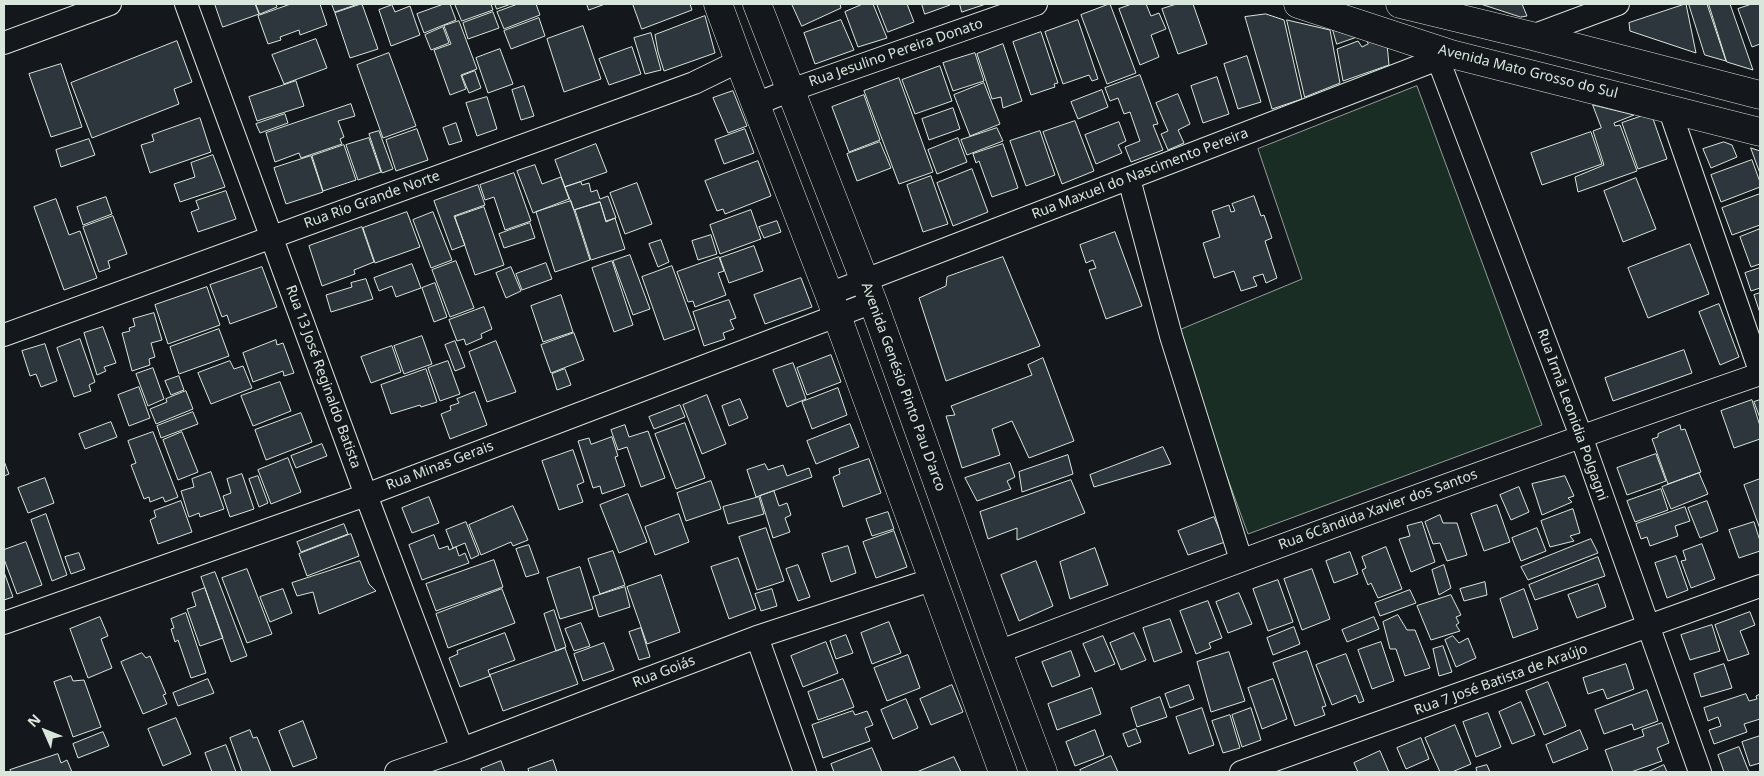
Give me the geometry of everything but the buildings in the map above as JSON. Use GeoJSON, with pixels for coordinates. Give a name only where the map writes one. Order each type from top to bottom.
{"type":"FeatureCollection","features":[{"type":"Feature","properties":{"kind":"street"},"geometry":{"type":"LineString","coordinates":[[4,43],[110,4]]}},
{"type":"Feature","properties":{"kind":"street","name":"Rua 13 José Reginaldo Batista"},"geometry":{"type":"LineString","coordinates":[[186,4],[366,495],[462,749]]}},
{"type":"Feature","properties":{"kind":"street"},"geometry":{"type":"LineString","coordinates":[[718,4],[833,304],[1000,762],[1031,740]]}},
{"type":"Feature","properties":{"kind":"street","name":"Avenida Genésio Pinto Pau D'arco"},"geometry":{"type":"LineString","coordinates":[[757,4],[869,291],[1043,772]]}},
{"type":"Feature","properties":{"kind":"street","name":"Rua Jesulino Pereira Donato"},"geometry":{"type":"LineString","coordinates":[[756,104],[1036,4]]}},
{"type":"Feature","properties":{"kind":"street","name":"Avenida Mato Grosso do Sul"},"geometry":{"type":"LineString","coordinates":[[1298,4],[1444,56],[1669,108],[1760,132]]}},
{"type":"Feature","properties":{"kind":"street"},"geometry":{"type":"LineString","coordinates":[[1532,36],[1618,4]]}},
{"type":"Feature","properties":{"kind":"street"},"geometry":{"type":"LineString","coordinates":[[1415,6],[1760,95]]}},
{"type":"Feature","properties":{"kind":"street","name":"Rua Maxuel do Nascimento Pereira"},"geometry":{"type":"LineString","coordinates":[[869,291],[1128,179],[1444,56]]}},
{"type":"Feature","properties":{"kind":"street","name":"Rua Irmã Leonidia Polgagni"},"geometry":{"type":"LineString","coordinates":[[1444,56],[1700,772]]}},
{"type":"Feature","properties":{"kind":"street","name":"Rua Rio Grande Norte"},"geometry":{"type":"LineString","coordinates":[[4,334],[694,83],[739,61]]}},
{"type":"Feature","properties":{"kind":"street"},"geometry":{"type":"LineString","coordinates":[[1669,108],[1760,372]]}},
{"type":"Feature","properties":{"kind":"street"},"geometry":{"type":"LineString","coordinates":[[1128,179],[1171,336],[1241,560]]}},
{"type":"Feature","properties":{"kind":"street","name":"Rua Minas Gerais"},"geometry":{"type":"LineString","coordinates":[[4,623],[366,495],[869,291]]}},
{"type":"Feature","properties":{"kind":"street","name":"Rua 6Cândida Xavier dos Santos"},"geometry":{"type":"LineString","coordinates":[[998,652],[1241,560],[1760,372]]}},
{"type":"Feature","properties":{"kind":"street","name":"Rua Goiás"},"geometry":{"type":"LineString","coordinates":[[396,772],[462,749],[757,637],[934,579]]}},
{"type":"Feature","properties":{"kind":"street","name":"Rua 7 José Batista de Araújo"},"geometry":{"type":"LineString","coordinates":[[1241,772],[1760,586]]}},
{"type":"Feature","properties":{"kind":"street"},"geometry":{"type":"LineString","coordinates":[[757,637],[805,772]]}},
{"type":"Feature","properties":{"kind":"green space"},"geometry":{"type":"Polygon","coordinates":[[[1417,86],[1542,425],[1248,534],[1174,332],[1302,279],[1258,149],[1417,86]]]}}]}
